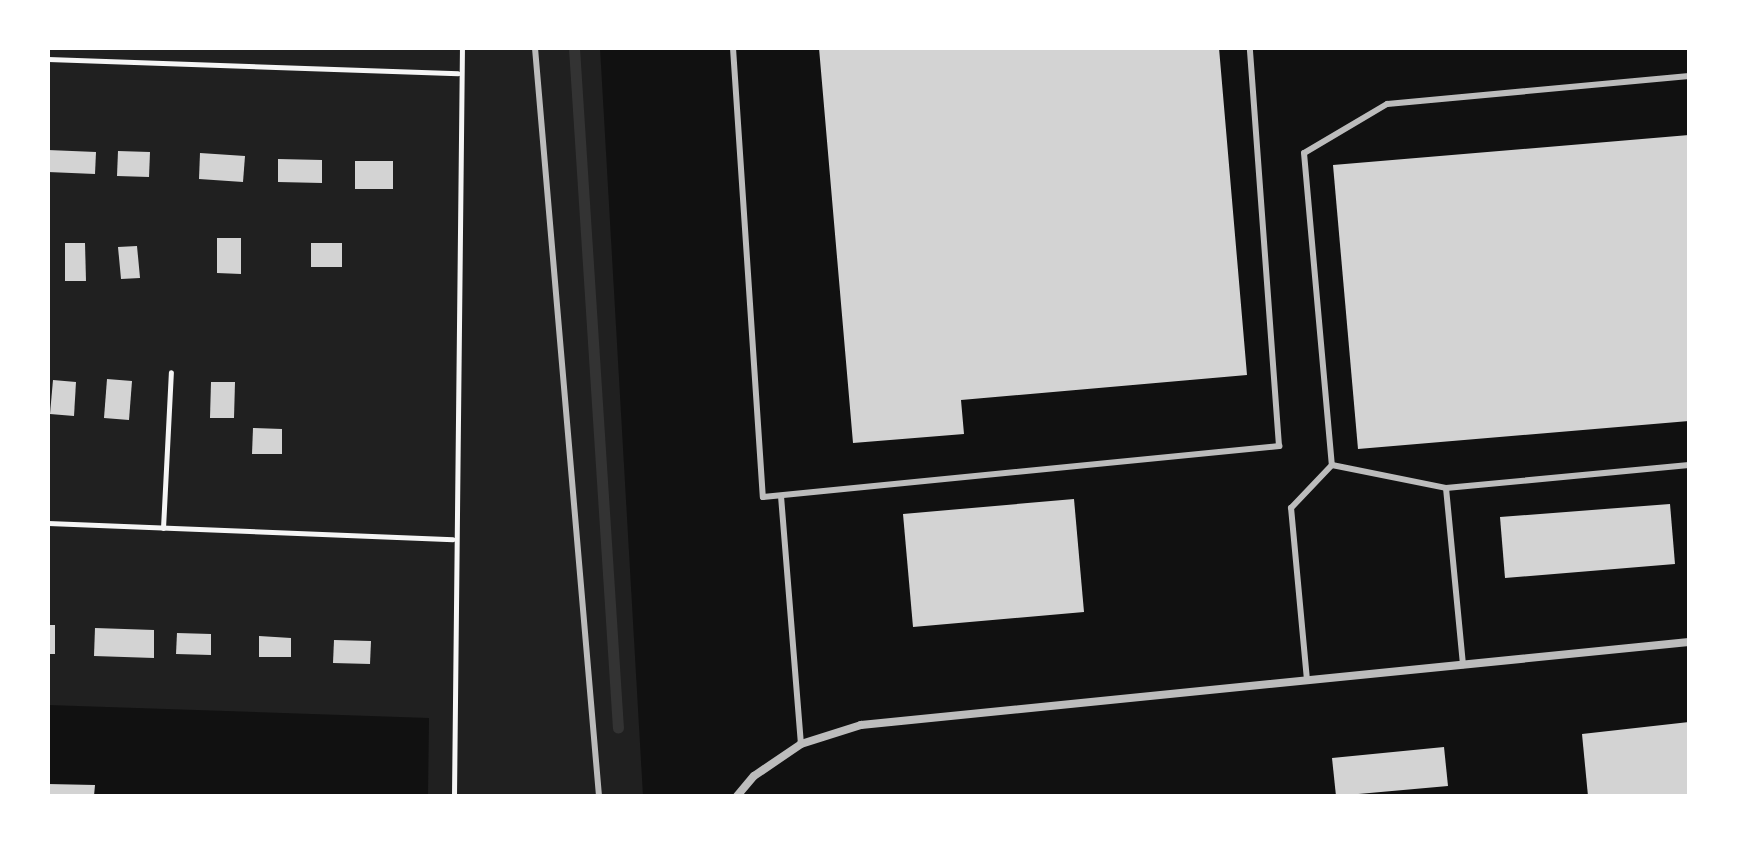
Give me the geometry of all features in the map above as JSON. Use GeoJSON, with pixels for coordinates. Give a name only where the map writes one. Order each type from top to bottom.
{"type":"FeatureCollection","features":[{"type":"Feature","properties":{"kind":"street"},"geometry":{"type":"LineString","coordinates":[[737,796],[754,776],[801,744],[861,725],[1689,642]]}},
{"type":"Feature","properties":{"kind":"lane"},"geometry":{"type":"LineString","coordinates":[[535,48],[599,796]]}},
{"type":"Feature","properties":{"kind":"lane"},"geometry":{"type":"LineString","coordinates":[[733,48],[763,497],[1279,446],[1250,48]]}},
{"type":"Feature","properties":{"kind":"lane"},"geometry":{"type":"LineString","coordinates":[[1307,680],[1291,508],[1332,465],[1304,153],[1387,104],[1689,76]]}},
{"type":"Feature","properties":{"kind":"lane"},"geometry":{"type":"LineString","coordinates":[[1332,465],[1446,488],[1689,465]]}},
{"type":"Feature","properties":{"kind":"lane"},"geometry":{"type":"LineString","coordinates":[[1446,488],[1463,665]]}},
{"type":"Feature","properties":{"kind":"lane"},"geometry":{"type":"LineString","coordinates":[[781,496],[801,744]]}},
{"type":"Feature","properties":{"kind":"path"},"geometry":{"type":"LineString","coordinates":[[454,796],[453,539],[458,73],[462,48]]}},
{"type":"Feature","properties":{"kind":"path"},"geometry":{"type":"LineString","coordinates":[[48,59],[458,73]]}},
{"type":"Feature","properties":{"kind":"path"},"geometry":{"type":"LineString","coordinates":[[163,528],[171,372]]}},
{"type":"Feature","properties":{"kind":"path"},"geometry":{"type":"LineString","coordinates":[[48,523],[453,539]]}},
{"type":"Feature","properties":{"kind":"shaded area"},"geometry":{"type":"Polygon","coordinates":[[[48,48],[600,48],[643,796],[428,796],[429,718],[48,705],[48,48]]]}},
{"type":"Feature","properties":{"kind":"building"},"geometry":{"type":"Polygon","coordinates":[[[819,48],[1219,48],[1247,375],[961,400],[964,434],[853,443],[819,48]]]}},
{"type":"Feature","properties":{"kind":"building"},"geometry":{"type":"Polygon","coordinates":[[[1689,135],[1689,421],[1358,449],[1333,165],[1689,135]]]}},
{"type":"Feature","properties":{"kind":"building"},"geometry":{"type":"Polygon","coordinates":[[[48,150],[96,152],[95,174],[48,172],[48,150]]]}},
{"type":"Feature","properties":{"kind":"building"},"geometry":{"type":"Polygon","coordinates":[[[118,151],[150,152],[149,177],[117,176],[118,151]]]}},
{"type":"Feature","properties":{"kind":"building"},"geometry":{"type":"Polygon","coordinates":[[[200,153],[245,156],[243,182],[199,179],[200,153]]]}},
{"type":"Feature","properties":{"kind":"building"},"geometry":{"type":"Polygon","coordinates":[[[278,159],[322,160],[322,183],[278,182],[278,159]]]}},
{"type":"Feature","properties":{"kind":"building"},"geometry":{"type":"Polygon","coordinates":[[[355,161],[393,161],[393,189],[355,189],[355,161]]]}},
{"type":"Feature","properties":{"kind":"building"},"geometry":{"type":"Polygon","coordinates":[[[217,238],[241,238],[241,274],[217,273],[217,238]]]}},
{"type":"Feature","properties":{"kind":"building"},"geometry":{"type":"Polygon","coordinates":[[[65,243],[85,243],[86,281],[65,281],[65,243]]]}},
{"type":"Feature","properties":{"kind":"building"},"geometry":{"type":"Polygon","coordinates":[[[311,243],[342,243],[342,267],[311,267],[311,243]]]}},
{"type":"Feature","properties":{"kind":"building"},"geometry":{"type":"Polygon","coordinates":[[[137,246],[140,278],[121,279],[118,247],[137,246]]]}},
{"type":"Feature","properties":{"kind":"building"},"geometry":{"type":"Polygon","coordinates":[[[107,379],[132,381],[129,420],[104,418],[107,379]]]}},
{"type":"Feature","properties":{"kind":"building"},"geometry":{"type":"Polygon","coordinates":[[[53,380],[76,382],[74,416],[50,414],[53,380]]]}},
{"type":"Feature","properties":{"kind":"building"},"geometry":{"type":"Polygon","coordinates":[[[211,382],[235,382],[234,418],[210,418],[211,382]]]}},
{"type":"Feature","properties":{"kind":"building"},"geometry":{"type":"Polygon","coordinates":[[[253,428],[282,429],[282,454],[252,454],[253,428]]]}},
{"type":"Feature","properties":{"kind":"building"},"geometry":{"type":"Polygon","coordinates":[[[1074,499],[1084,612],[913,627],[903,514],[1074,499]]]}},
{"type":"Feature","properties":{"kind":"building"},"geometry":{"type":"Polygon","coordinates":[[[1670,504],[1675,564],[1505,578],[1500,517],[1670,504]]]}},
{"type":"Feature","properties":{"kind":"building"},"geometry":{"type":"Polygon","coordinates":[[[48,625],[55,625],[55,654],[48,654],[48,625]]]}},
{"type":"Feature","properties":{"kind":"building"},"geometry":{"type":"Polygon","coordinates":[[[95,628],[154,630],[154,658],[94,656],[95,628]]]}},
{"type":"Feature","properties":{"kind":"building"},"geometry":{"type":"Polygon","coordinates":[[[177,633],[211,634],[211,655],[176,654],[177,633]]]}},
{"type":"Feature","properties":{"kind":"building"},"geometry":{"type":"Polygon","coordinates":[[[259,636],[291,638],[291,657],[259,657],[259,636]]]}},
{"type":"Feature","properties":{"kind":"building"},"geometry":{"type":"Polygon","coordinates":[[[334,640],[371,641],[370,664],[333,663],[334,640]]]}},
{"type":"Feature","properties":{"kind":"building"},"geometry":{"type":"Polygon","coordinates":[[[1689,722],[1689,796],[1588,796],[1582,734],[1689,722]]]}},
{"type":"Feature","properties":{"kind":"building"},"geometry":{"type":"Polygon","coordinates":[[[1444,747],[1448,786],[1336,796],[1332,758],[1444,747]]]}},
{"type":"Feature","properties":{"kind":"building"},"geometry":{"type":"Polygon","coordinates":[[[48,784],[95,785],[94,796],[48,796],[48,784]]]}},
{"type":"Feature","properties":{"kind":"waterway"},"geometry":{"type":"LineString","coordinates":[[574,48],[618,728]]}}]}
